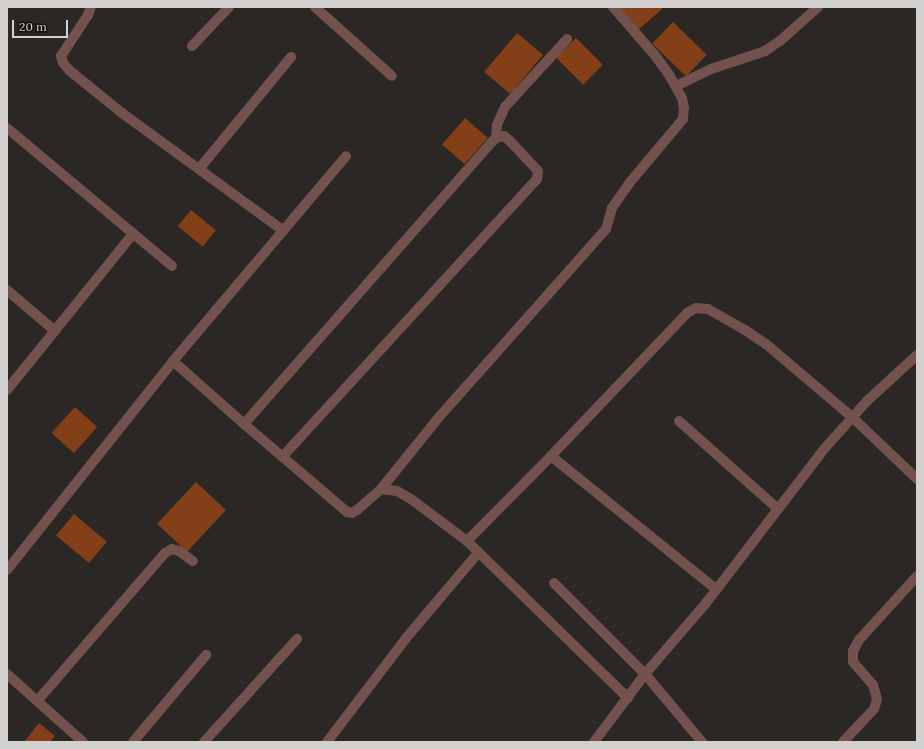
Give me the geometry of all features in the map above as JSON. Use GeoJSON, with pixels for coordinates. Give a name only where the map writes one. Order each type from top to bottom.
{"type":"FeatureCollection","features":[{"type":"Feature","properties":{"kind":"street"},"geometry":{"type":"LineString","coordinates":[[91,7],[88,15],[64,49],[61,56],[63,63],[69,70],[122,113],[284,231]]}},
{"type":"Feature","properties":{"kind":"street"},"geometry":{"type":"LineString","coordinates":[[192,46],[229,7]]}},
{"type":"Feature","properties":{"kind":"street"},"geometry":{"type":"LineString","coordinates":[[315,7],[392,76]]}},
{"type":"Feature","properties":{"kind":"street"},"geometry":{"type":"LineString","coordinates":[[173,361],[347,512],[352,513],[357,510],[381,489],[440,416],[606,229],[612,208],[631,181],[683,119],[684,108],[682,98],[676,86],[653,53],[613,7]]}},
{"type":"Feature","properties":{"kind":"street"},"geometry":{"type":"LineString","coordinates":[[676,86],[711,69],[765,51],[780,41],[818,7]]}},
{"type":"Feature","properties":{"kind":"street"},"geometry":{"type":"LineString","coordinates":[[496,138],[497,126],[505,107],[566,39]]}},
{"type":"Feature","properties":{"kind":"street"},"geometry":{"type":"LineString","coordinates":[[199,169],[291,57]]}},
{"type":"Feature","properties":{"kind":"street"},"geometry":{"type":"LineString","coordinates":[[7,128],[172,266]]}},
{"type":"Feature","properties":{"kind":"street"},"geometry":{"type":"LineString","coordinates":[[244,424],[496,138],[504,136],[509,140],[538,171],[537,178],[282,457]]}},
{"type":"Feature","properties":{"kind":"street"},"geometry":{"type":"LineString","coordinates":[[7,570],[173,361],[346,156]]}},
{"type":"Feature","properties":{"kind":"street"},"geometry":{"type":"LineString","coordinates":[[7,390],[133,234]]}},
{"type":"Feature","properties":{"kind":"street"},"geometry":{"type":"LineString","coordinates":[[7,290],[55,331]]}},
{"type":"Feature","properties":{"kind":"street"},"geometry":{"type":"LineString","coordinates":[[467,541],[552,456],[687,313],[696,308],[708,309],[766,344],[852,417],[917,479]]}},
{"type":"Feature","properties":{"kind":"street"},"geometry":{"type":"LineString","coordinates":[[594,742],[645,674],[716,589],[852,417],[917,355]]}},
{"type":"Feature","properties":{"kind":"street"},"geometry":{"type":"LineString","coordinates":[[679,421],[778,509]]}},
{"type":"Feature","properties":{"kind":"street"},"geometry":{"type":"LineString","coordinates":[[552,456],[716,589]]}},
{"type":"Feature","properties":{"kind":"street"},"geometry":{"type":"LineString","coordinates":[[381,489],[397,491],[411,498],[467,541],[628,698]]}},
{"type":"Feature","properties":{"kind":"street"},"geometry":{"type":"LineString","coordinates":[[38,700],[165,553],[172,549],[179,551],[193,561]]}},
{"type":"Feature","properties":{"kind":"street"},"geometry":{"type":"LineString","coordinates":[[327,742],[407,637],[478,553]]}},
{"type":"Feature","properties":{"kind":"street"},"geometry":{"type":"LineString","coordinates":[[843,742],[874,709],[877,699],[873,686],[853,662],[853,651],[859,640],[917,576]]}},
{"type":"Feature","properties":{"kind":"street"},"geometry":{"type":"LineString","coordinates":[[554,583],[645,674],[698,741]]}},
{"type":"Feature","properties":{"kind":"street"},"geometry":{"type":"LineString","coordinates":[[204,742],[297,639]]}},
{"type":"Feature","properties":{"kind":"street"},"geometry":{"type":"LineString","coordinates":[[133,742],[206,655]]}},
{"type":"Feature","properties":{"kind":"street"},"geometry":{"type":"LineString","coordinates":[[7,674],[38,700],[83,742]]}},
{"type":"Feature","properties":{"kind":"building"},"geometry":{"type":"Polygon","coordinates":[[[619,7],[660,7],[662,9],[638,30],[619,7]]]}},
{"type":"Feature","properties":{"kind":"building"},"geometry":{"type":"Polygon","coordinates":[[[673,22],[707,55],[686,76],[652,44],[673,22]]]}},
{"type":"Feature","properties":{"kind":"building"},"geometry":{"type":"Polygon","coordinates":[[[517,33],[543,55],[510,94],[484,72],[517,33]]]}},
{"type":"Feature","properties":{"kind":"building"},"geometry":{"type":"Polygon","coordinates":[[[576,38],[603,65],[583,85],[556,58],[576,38]]]}},
{"type":"Feature","properties":{"kind":"building"},"geometry":{"type":"Polygon","coordinates":[[[465,118],[488,138],[465,164],[442,144],[465,118]]]}},
{"type":"Feature","properties":{"kind":"building"},"geometry":{"type":"Polygon","coordinates":[[[191,210],[216,230],[203,246],[178,226],[191,210]]]}},
{"type":"Feature","properties":{"kind":"building"},"geometry":{"type":"Polygon","coordinates":[[[75,407],[97,427],[74,453],[52,433],[75,407]]]}},
{"type":"Feature","properties":{"kind":"building"},"geometry":{"type":"Polygon","coordinates":[[[196,482],[226,510],[187,552],[157,524],[196,482]]]}},
{"type":"Feature","properties":{"kind":"building"},"geometry":{"type":"Polygon","coordinates":[[[74,514],[107,542],[89,563],[56,535],[74,514]]]}},
{"type":"Feature","properties":{"kind":"building"},"geometry":{"type":"Polygon","coordinates":[[[39,723],[55,736],[50,742],[24,742],[39,723]]]}}]}
